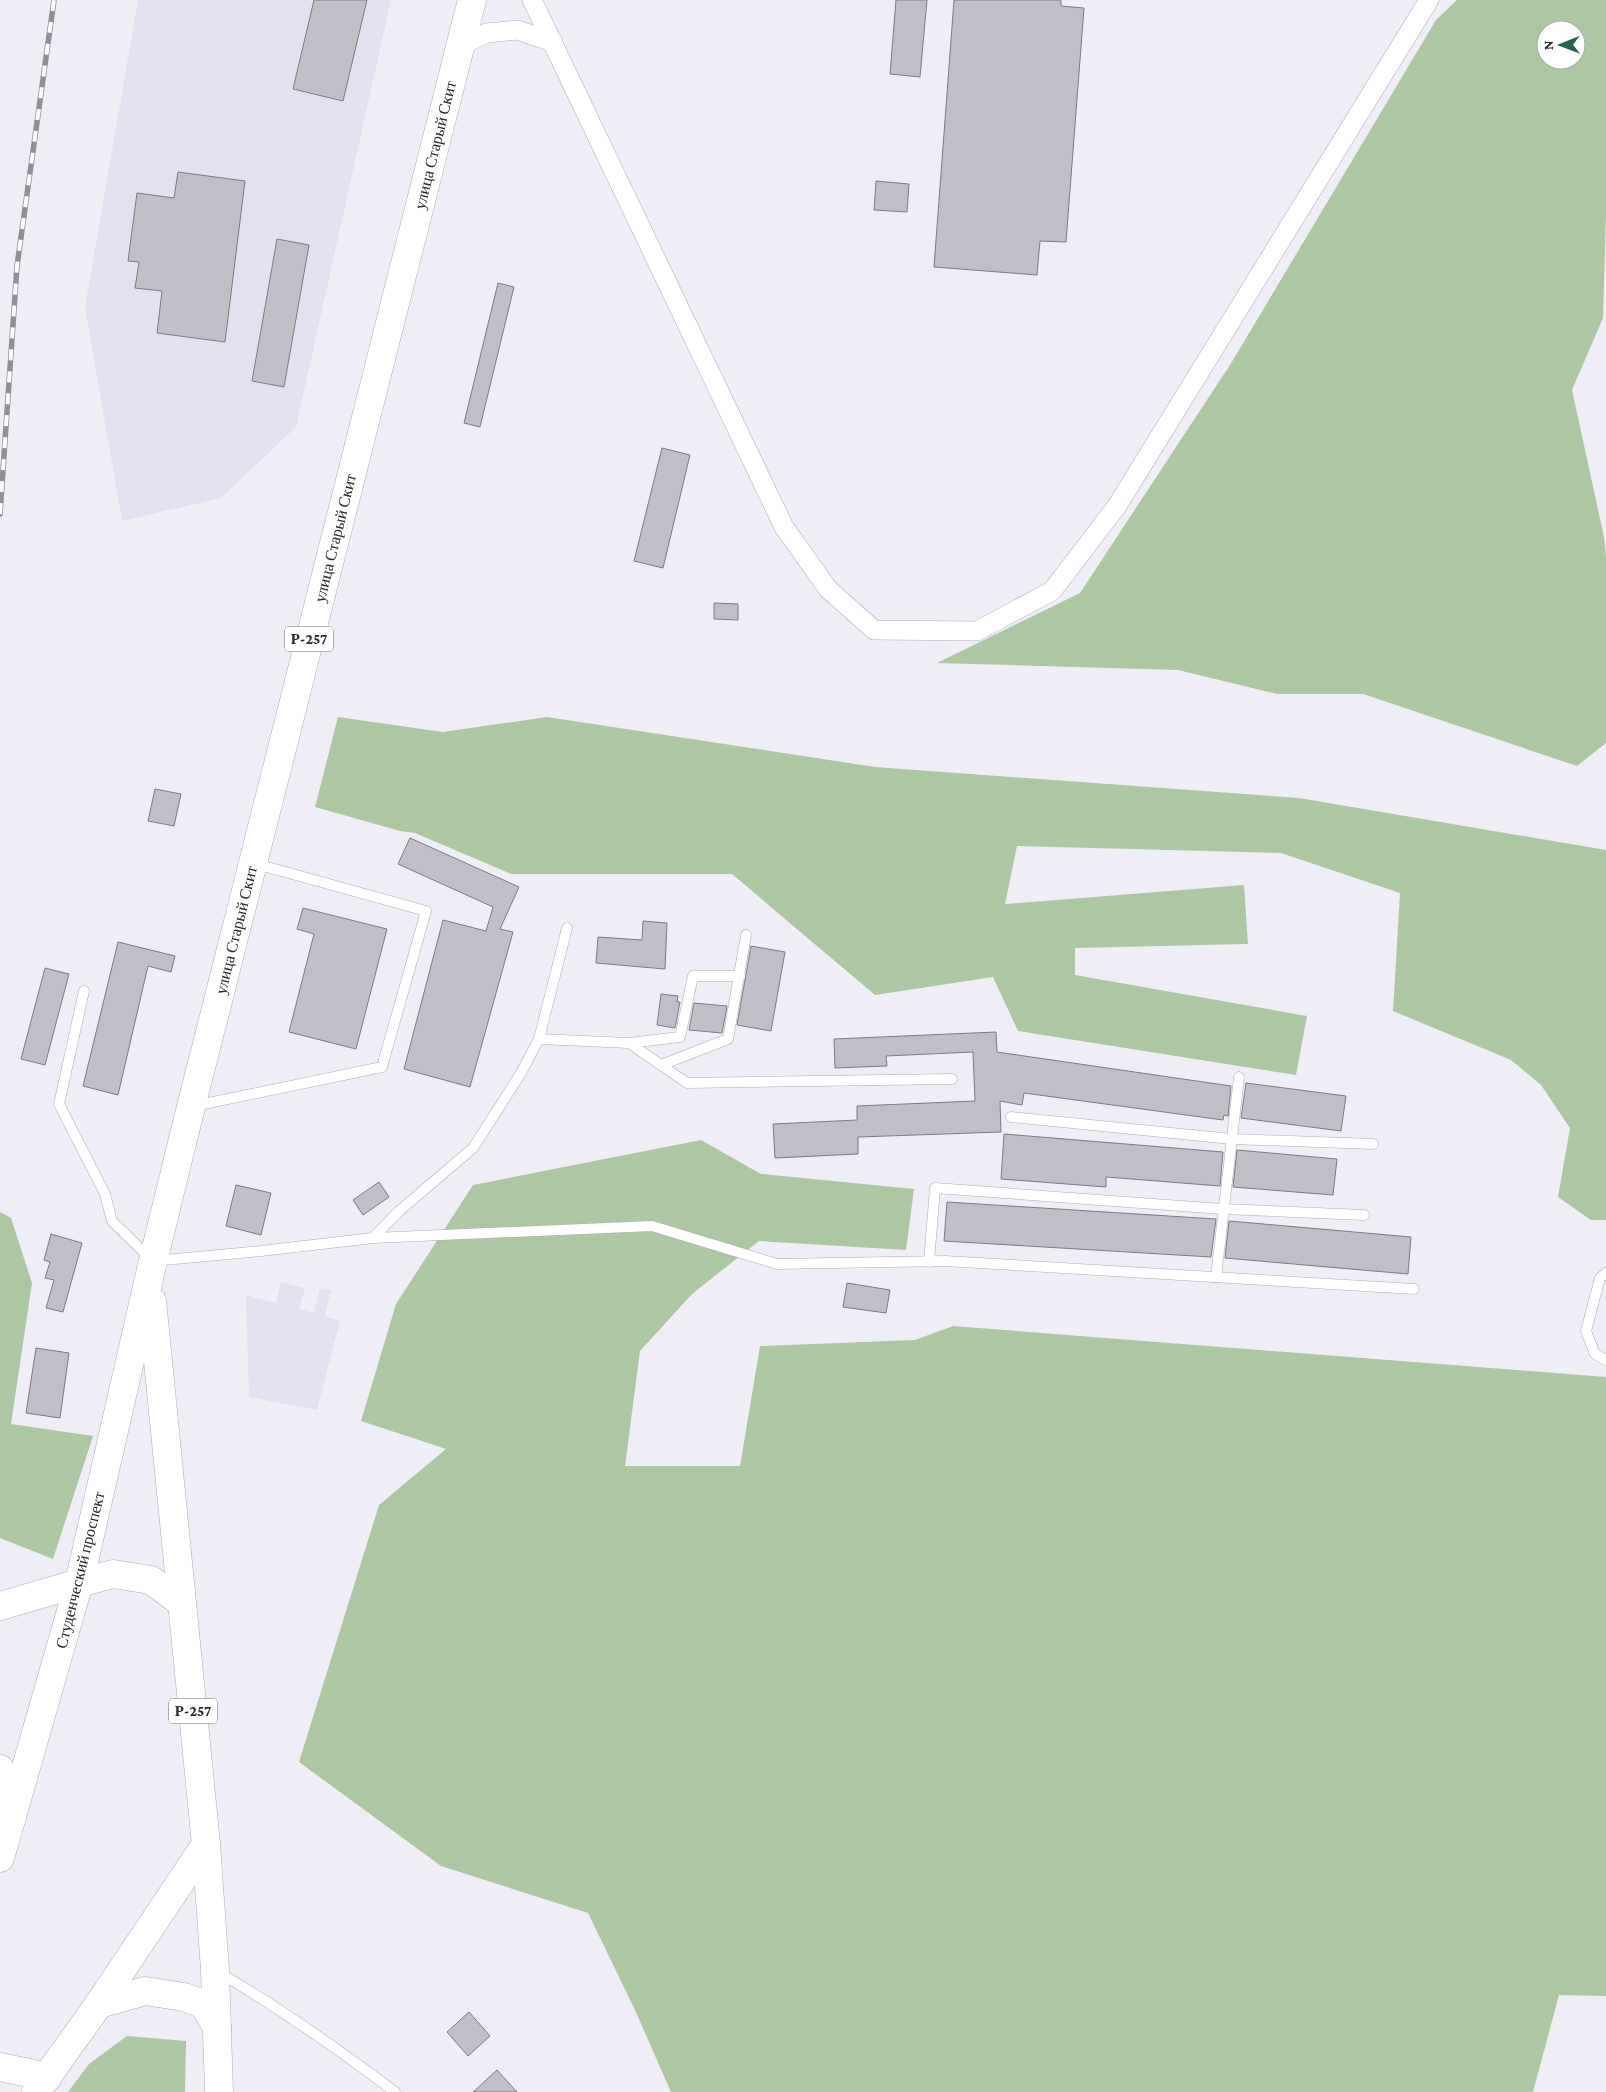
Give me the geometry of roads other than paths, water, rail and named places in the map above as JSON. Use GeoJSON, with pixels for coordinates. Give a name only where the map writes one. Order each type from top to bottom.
{"type":"FeatureCollection","features":[{"type":"Feature","properties":{"kind":"main road","name":"улица Старый Скит"},"geometry":{"type":"LineString","coordinates":[[152,1270],[252,863],[472,0]]}},
{"type":"Feature","properties":{"kind":"main road","name":"Студенческий проспект"},"geometry":{"type":"LineString","coordinates":[[0,1858],[79,1583],[152,1270]]}},
{"type":"Feature","properties":{"kind":"main road","name":"Р-257"},"geometry":{"type":"LineString","coordinates":[[152,1270],[206,1844]]}},
{"type":"Feature","properties":{"kind":"main road"},"geometry":{"type":"LineString","coordinates":[[0,1606],[113,1574],[151,1580],[182,1603]]}},
{"type":"Feature","properties":{"kind":"main road"},"geometry":{"type":"LineString","coordinates":[[0,1770],[11,1820]]}},
{"type":"Feature","properties":{"kind":"main road"},"geometry":{"type":"LineString","coordinates":[[206,1844],[215,1970],[219,2092]]}},
{"type":"Feature","properties":{"kind":"main road"},"geometry":{"type":"LineString","coordinates":[[0,2067],[42,2084],[99,2004],[206,1844]]}},
{"type":"Feature","properties":{"kind":"main road"},"geometry":{"type":"LineString","coordinates":[[99,2004],[145,1991],[184,1997],[203,2004],[217,2028]]}},
{"type":"Feature","properties":{"kind":"street"},"geometry":{"type":"LineString","coordinates":[[532,0],[784,528],[828,589],[874,630],[977,631],[1052,591],[1116,506],[1429,0]]}},
{"type":"Feature","properties":{"kind":"street"},"geometry":{"type":"LineString","coordinates":[[460,45],[487,32],[517,30],[553,42]]}},
{"type":"Feature","properties":{"kind":"lane"},"geometry":{"type":"LineString","coordinates":[[191,1107],[382,1066],[426,912],[252,863]]}},
{"type":"Feature","properties":{"kind":"lane"},"geometry":{"type":"LineString","coordinates":[[373,1238],[398,1212],[473,1148],[521,1073],[539,1040],[567,928]]}},
{"type":"Feature","properties":{"kind":"lane"},"geometry":{"type":"LineString","coordinates":[[661,1065],[728,1039],[746,936]]}},
{"type":"Feature","properties":{"kind":"lane"},"geometry":{"type":"LineString","coordinates":[[539,1040],[629,1043],[680,1037],[694,976],[740,976]]}},
{"type":"Feature","properties":{"kind":"lane"},"geometry":{"type":"LineString","coordinates":[[84,991],[59,1104],[104,1194],[112,1221],[152,1270],[261,1251],[373,1238],[652,1226],[777,1264],[929,1262],[1414,1289]]}},
{"type":"Feature","properties":{"kind":"lane"},"geometry":{"type":"LineString","coordinates":[[629,1043],[687,1083],[952,1080]]}},
{"type":"Feature","properties":{"kind":"lane"},"geometry":{"type":"LineString","coordinates":[[1216,1277],[1239,1077]]}},
{"type":"Feature","properties":{"kind":"lane"},"geometry":{"type":"LineString","coordinates":[[1011,1117],[1232,1139],[1373,1144]]}},
{"type":"Feature","properties":{"kind":"lane"},"geometry":{"type":"LineString","coordinates":[[929,1262],[935,1188],[1223,1209],[1364,1215]]}},
{"type":"Feature","properties":{"kind":"lane"},"geometry":{"type":"LineString","coordinates":[[1606,1273],[1600,1278],[1586,1331],[1595,1354],[1606,1360]]}},
{"type":"Feature","properties":{"kind":"lane"},"geometry":{"type":"LineString","coordinates":[[215,1970],[265,1999],[323,2038],[395,2092]]}},
{"type":"Feature","properties":{"kind":"railway"},"geometry":{"type":"LineString","coordinates":[[0,514],[17,266],[54,0]]}}]}
